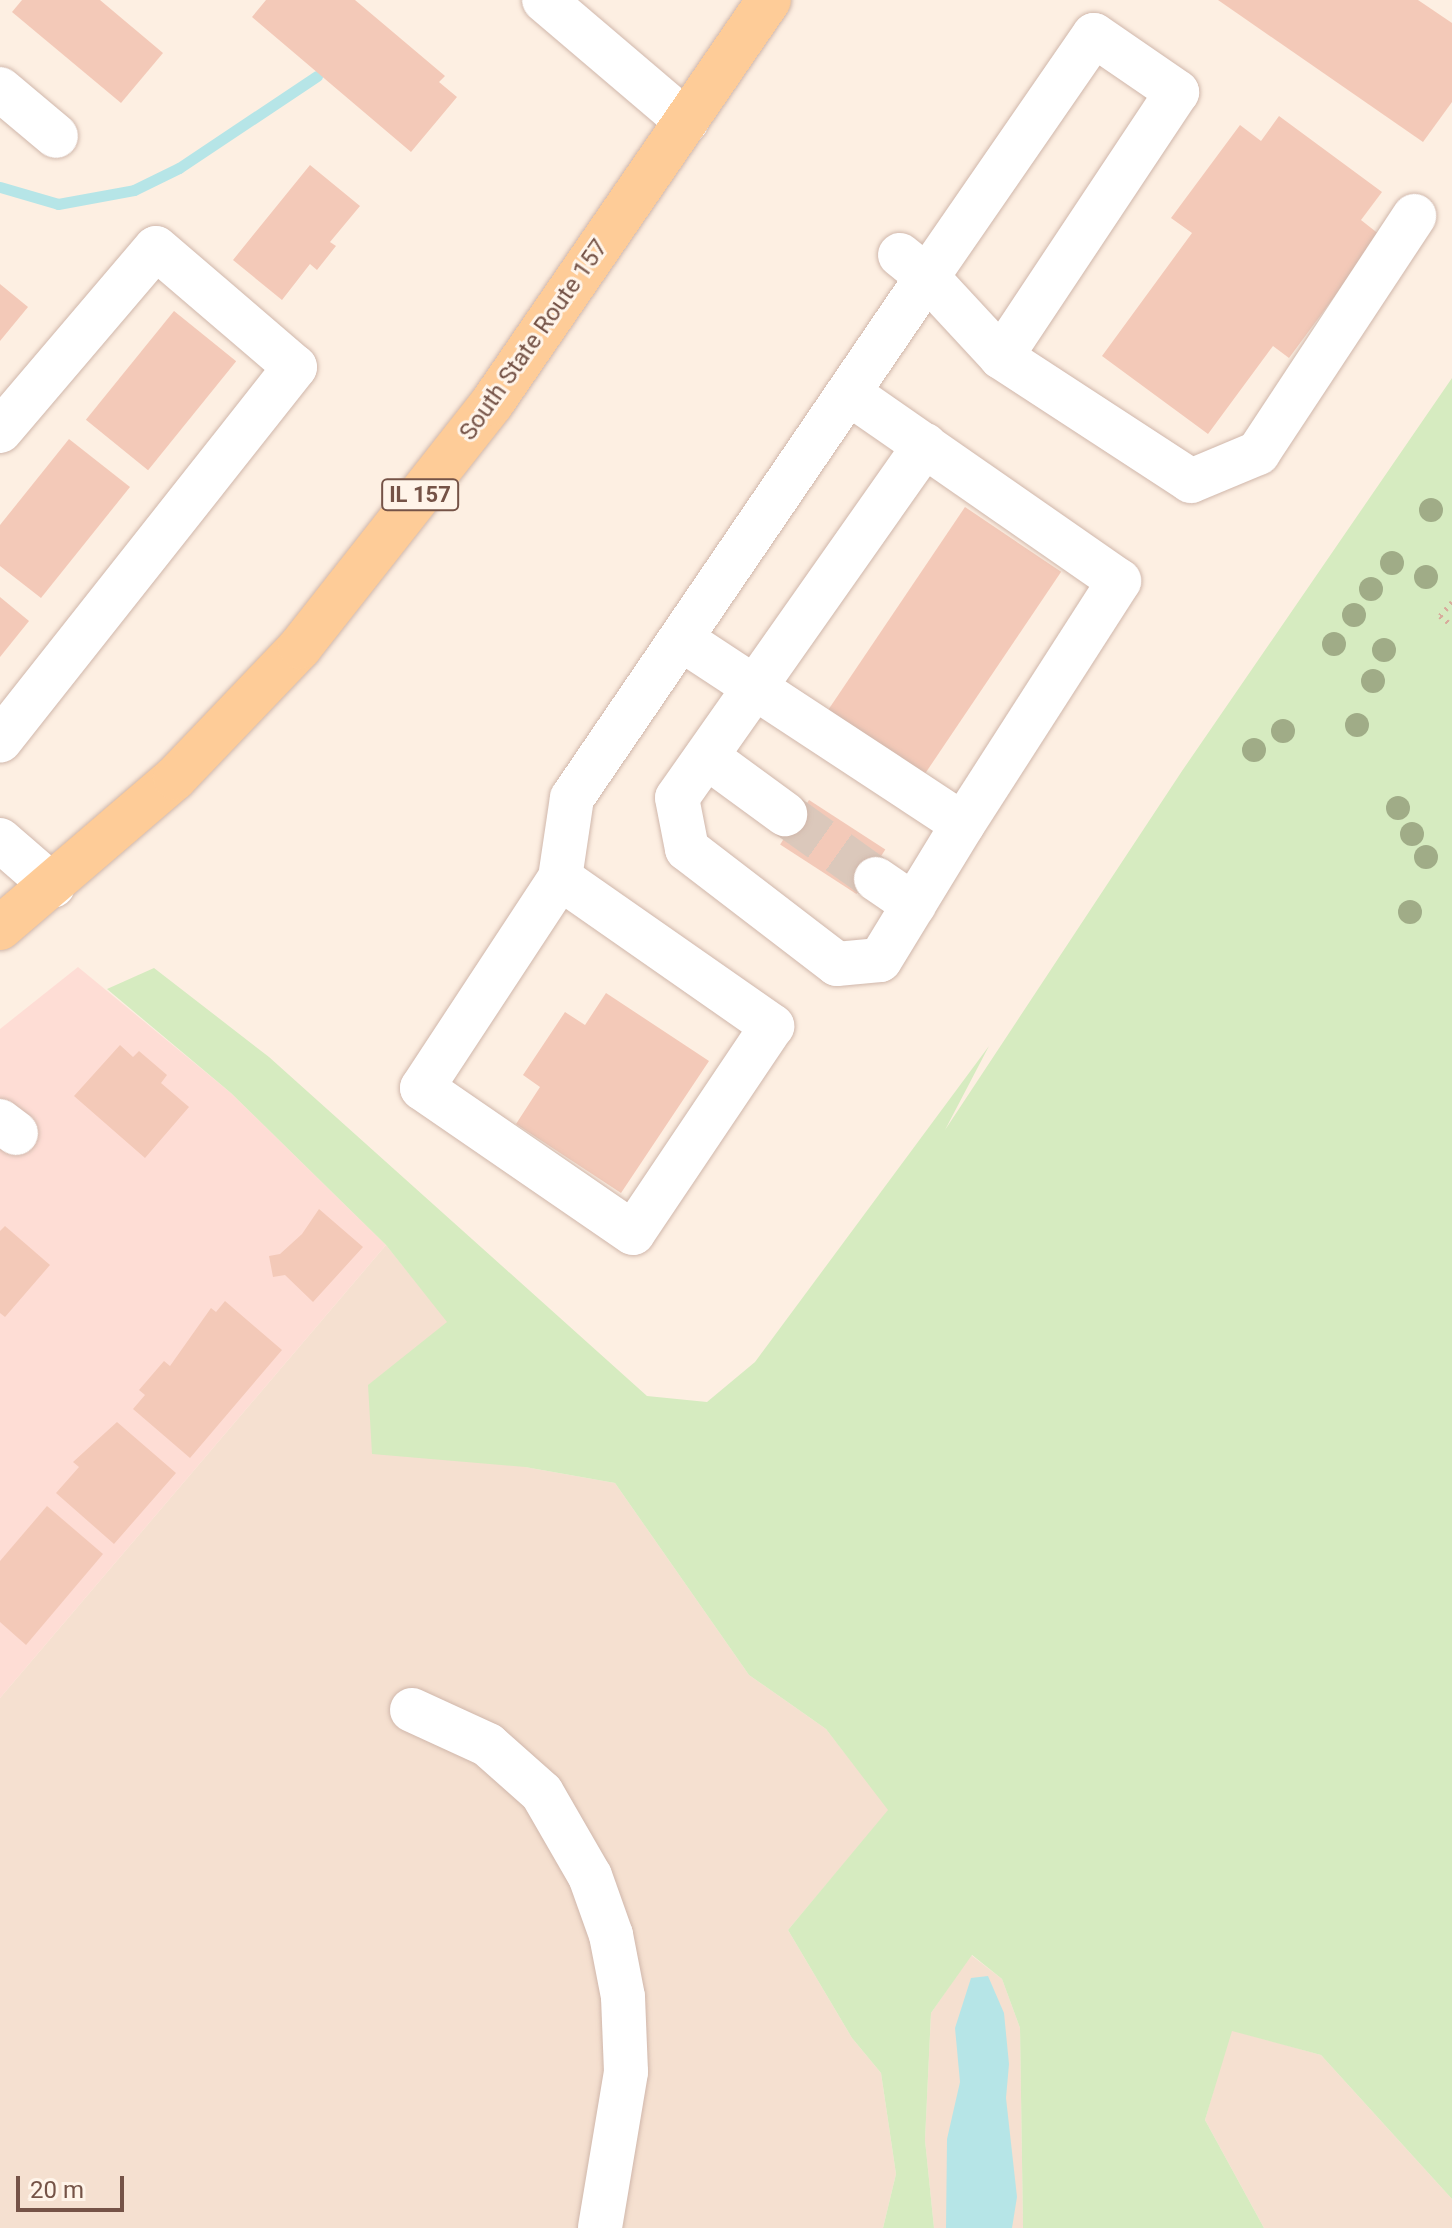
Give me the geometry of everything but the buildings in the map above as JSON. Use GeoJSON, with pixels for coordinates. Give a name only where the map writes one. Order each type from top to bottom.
{"type":"FeatureCollection","features":[{"type":"Feature","properties":{"kind":"main road","name":"South State Route 157"},"geometry":{"type":"LineString","coordinates":[[0,928],[53,886],[175,778],[300,647],[492,403],[769,0]]}},
{"type":"Feature","properties":{"kind":"street"},"geometry":{"type":"LineString","coordinates":[[544,0],[686,121]]}},
{"type":"Feature","properties":{"kind":"street"},"geometry":{"type":"LineString","coordinates":[[560,878],[772,1026],[633,1233],[422,1088],[560,878],[572,798],[849,393],[913,266],[1094,35],[1177,92],[1001,357]]}},
{"type":"Feature","properties":{"kind":"street"},"geometry":{"type":"LineString","coordinates":[[0,89],[56,136]]}},
{"type":"Feature","properties":{"kind":"street"},"geometry":{"type":"LineString","coordinates":[[913,266],[1001,357],[1191,481],[1258,453],[1414,216]]}},
{"type":"Feature","properties":{"kind":"street"},"geometry":{"type":"LineString","coordinates":[[0,431],[156,248],[295,367],[0,740]]}},
{"type":"Feature","properties":{"kind":"street"},"geometry":{"type":"LineString","coordinates":[[849,393],[925,445],[1119,581],[880,960],[837,964],[687,849],[677,798],[757,690],[925,445]]}},
{"type":"Feature","properties":{"kind":"street"},"geometry":{"type":"LineString","coordinates":[[681,639],[963,824]]}},
{"type":"Feature","properties":{"kind":"street"},"geometry":{"type":"LineString","coordinates":[[707,757],[785,814]]}},
{"type":"Feature","properties":{"kind":"street"},"geometry":{"type":"LineString","coordinates":[[0,840],[53,886]]}},
{"type":"Feature","properties":{"kind":"street"},"geometry":{"type":"LineString","coordinates":[[876,879],[914,905]]}},
{"type":"Feature","properties":{"kind":"street"},"geometry":{"type":"LineString","coordinates":[[412,1710],[488,1745],[542,1793],[590,1876],[611,1935],[623,1997],[626,2072],[600,2228]]}},
{"type":"Feature","properties":{"kind":"path"},"geometry":{"type":"LineString","coordinates":[[1452,602],[1440,616],[1452,625]]}},
{"type":"Feature","properties":{"kind":"shaded area"},"geometry":{"type":"Polygon","coordinates":[[[78,967],[231,1093],[386,1245],[0,1698],[0,1029],[78,967]]]}},
{"type":"Feature","properties":{"kind":"shaded area"},"geometry":{"type":"Polygon","coordinates":[[[386,1245],[448,1322],[369,1385],[525,1467],[615,1483],[749,1675],[826,1729],[889,1810],[788,1930],[852,2038],[881,2073],[896,2174],[883,2228],[0,2228],[0,1698],[386,1245]]]}},
{"type":"Feature","properties":{"kind":"shaded area"},"geometry":{"type":"Polygon","coordinates":[[[971,1955],[1002,1979],[1020,2028],[1023,2228],[934,2228],[925,2140],[931,2013],[971,1955]]]}},
{"type":"Feature","properties":{"kind":"shaded area"},"geometry":{"type":"Polygon","coordinates":[[[1231,2030],[1321,2055],[1452,2199],[1452,2228],[1264,2228],[1205,2120],[1231,2030]]]}},
{"type":"Feature","properties":{"kind":"green space"},"geometry":{"type":"Polygon","coordinates":[[[1452,378],[1452,2199],[1321,2055],[1232,2031],[1205,2120],[1264,2228],[1023,2228],[1020,2028],[1002,1979],[972,1955],[931,2013],[925,2140],[934,2228],[883,2228],[896,2174],[881,2073],[852,2038],[788,1930],[888,1810],[826,1729],[749,1675],[615,1483],[525,1467],[372,1454],[368,1385],[447,1322],[386,1245],[231,1093],[107,989],[154,968],[269,1057],[647,1396],[707,1402],[755,1362],[989,1046],[945,1130],[1182,771],[1452,378]]]}},
{"type":"Feature","properties":{"kind":"water"},"geometry":{"type":"Polygon","coordinates":[[[988,1976],[1004,2013],[1009,2064],[1006,2098],[1017,2197],[1012,2228],[946,2228],[947,2139],[960,2082],[955,2028],[971,1978],[988,1976]]]}},
{"type":"Feature","properties":{"kind":"waterway"},"geometry":{"type":"LineString","coordinates":[[0,187],[58,204],[134,190],[179,168],[317,76]]}},
{"type":"Feature","properties":{"kind":"tunnel"},"geometry":{"type":"LineString","coordinates":[[785,814],[876,879]]}}]}
